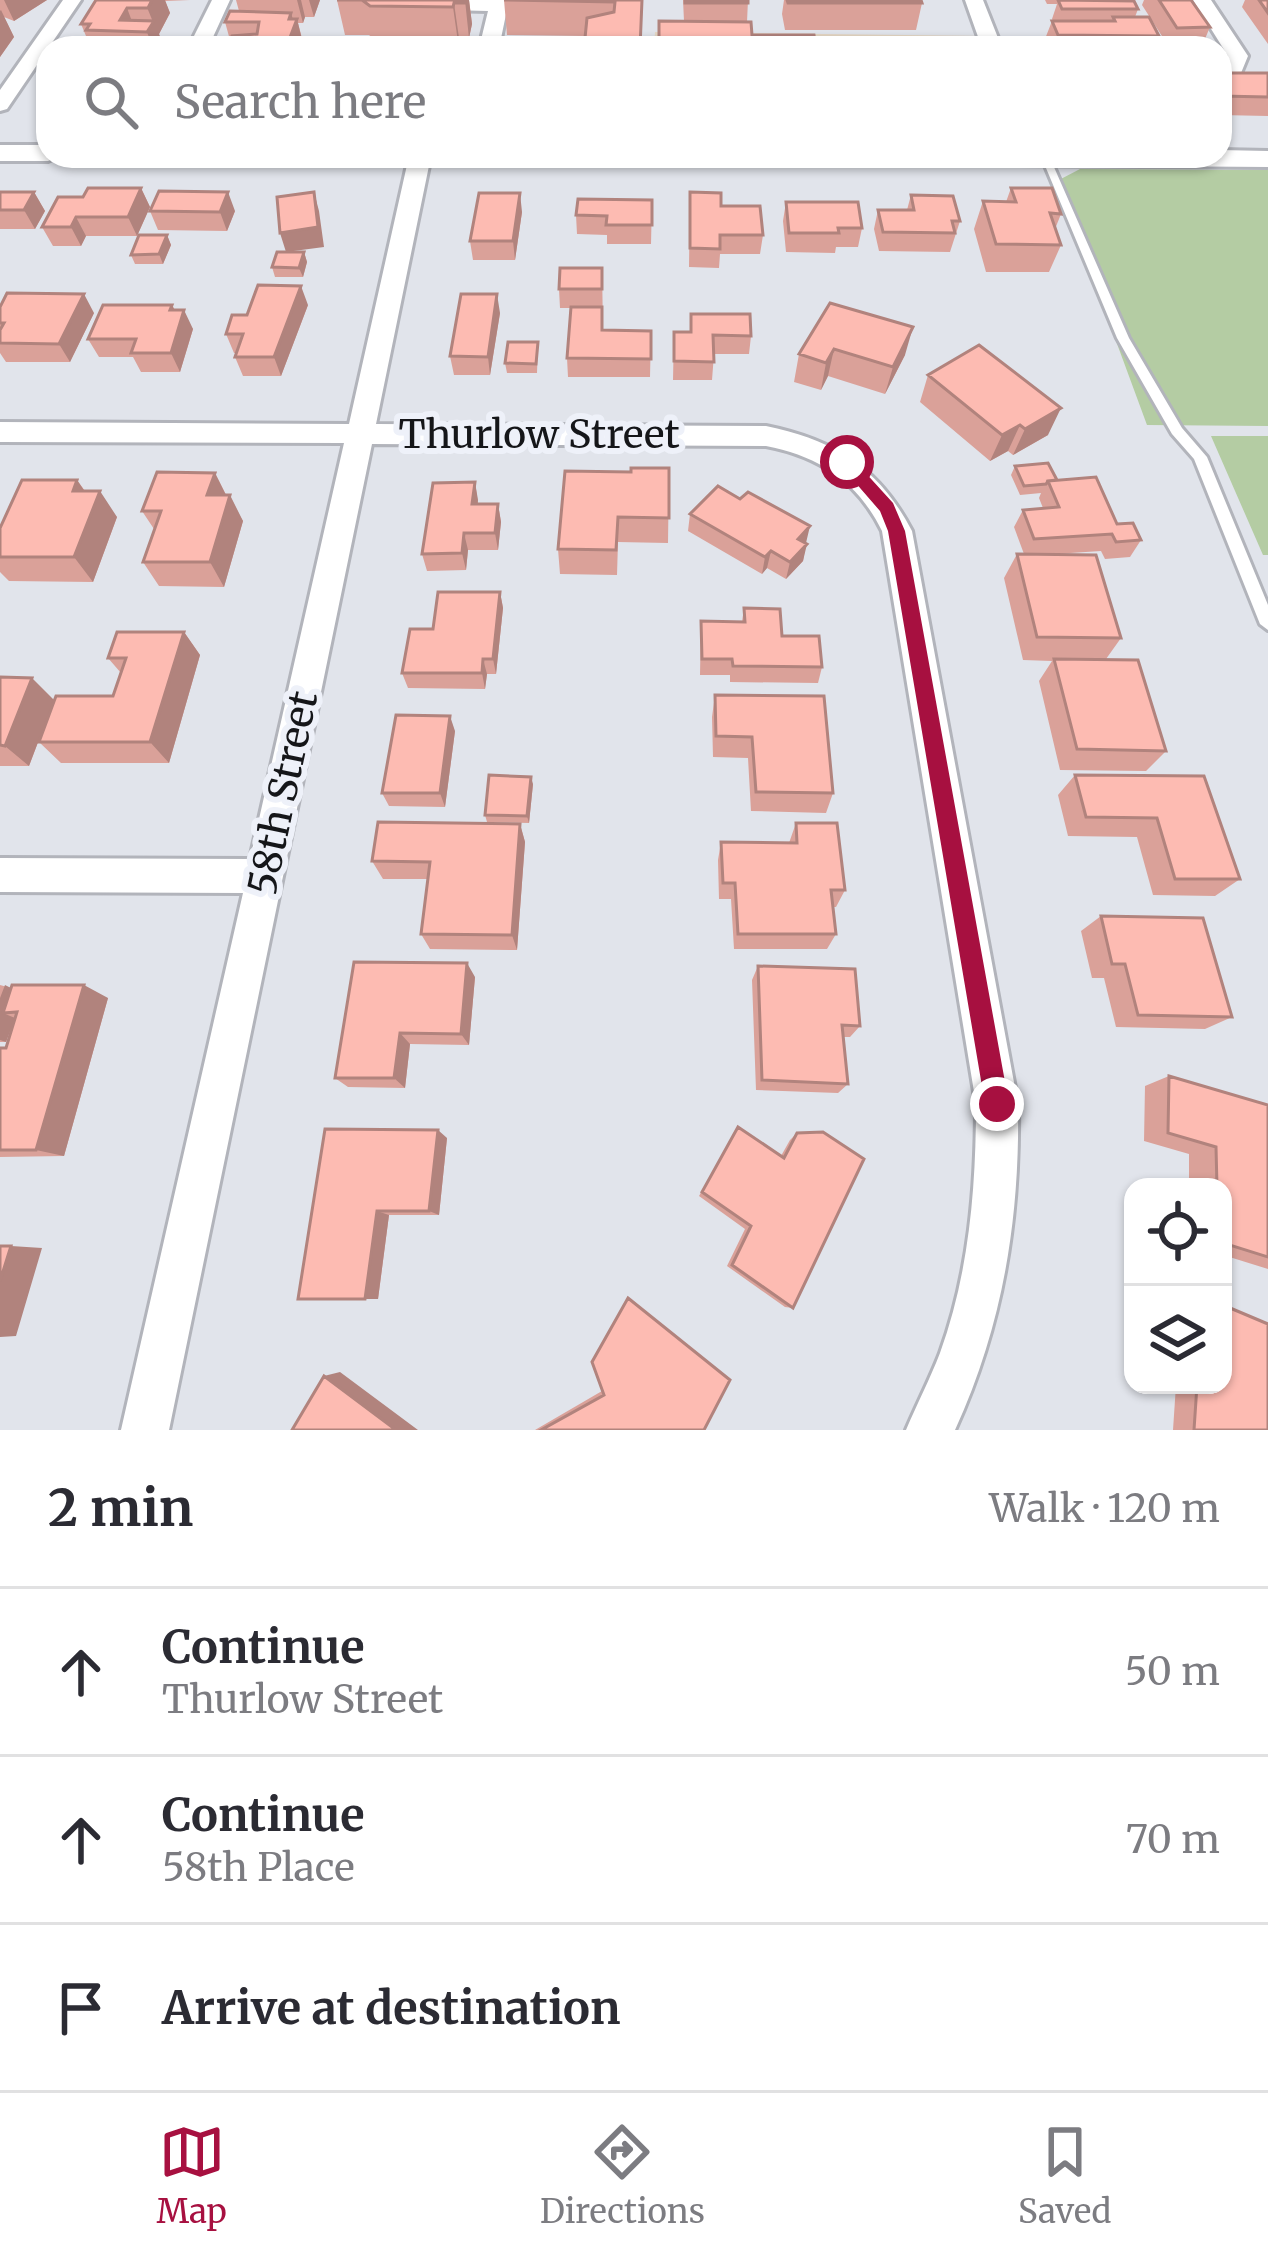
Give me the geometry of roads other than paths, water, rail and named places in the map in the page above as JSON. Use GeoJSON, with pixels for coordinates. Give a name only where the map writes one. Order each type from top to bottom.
{"type":"FeatureCollection","features":[{"type":"Feature","properties":{"kind":"street"},"geometry":{"type":"LineString","coordinates":[[47,36],[72,0]]}},
{"type":"Feature","properties":{"kind":"street"},"geometry":{"type":"LineString","coordinates":[[204,36],[221,0]]}},
{"type":"Feature","properties":{"kind":"street"},"geometry":{"type":"LineString","coordinates":[[436,0],[448,5],[500,3],[491,36]]}},
{"type":"Feature","properties":{"kind":"street"},"geometry":{"type":"LineString","coordinates":[[974,0],[988,36]]}},
{"type":"Feature","properties":{"kind":"street"},"geometry":{"type":"LineString","coordinates":[[1202,0],[1225,36]]}},
{"type":"Feature","properties":{"kind":"street"},"geometry":{"type":"LineString","coordinates":[[0,105],[36,52]]}},
{"type":"Feature","properties":{"kind":"street"},"geometry":{"type":"LineString","coordinates":[[0,153],[36,153]]}},
{"type":"Feature","properties":{"kind":"street"},"geometry":{"type":"LineString","coordinates":[[1232,159],[1268,159]]}},
{"type":"Feature","properties":{"kind":"street","name":"58th Street"},"geometry":{"type":"LineString","coordinates":[[145,1430],[417,168]]}},
{"type":"Feature","properties":{"kind":"street","name":"Thurlow Street"},"geometry":{"type":"LineString","coordinates":[[0,432],[766,436],[847,462],[887,508],[897,531],[993,1070],[998,1139],[995,1214],[980,1300],[963,1356],[930,1430]]}},
{"type":"Feature","properties":{"kind":"street"},"geometry":{"type":"LineString","coordinates":[[0,874],[265,876]]}},
{"type":"Feature","properties":{"kind":"lane"},"geometry":{"type":"LineString","coordinates":[[1041,168],[1123,338],[1177,431],[1199,457],[1268,624]]}}]}
